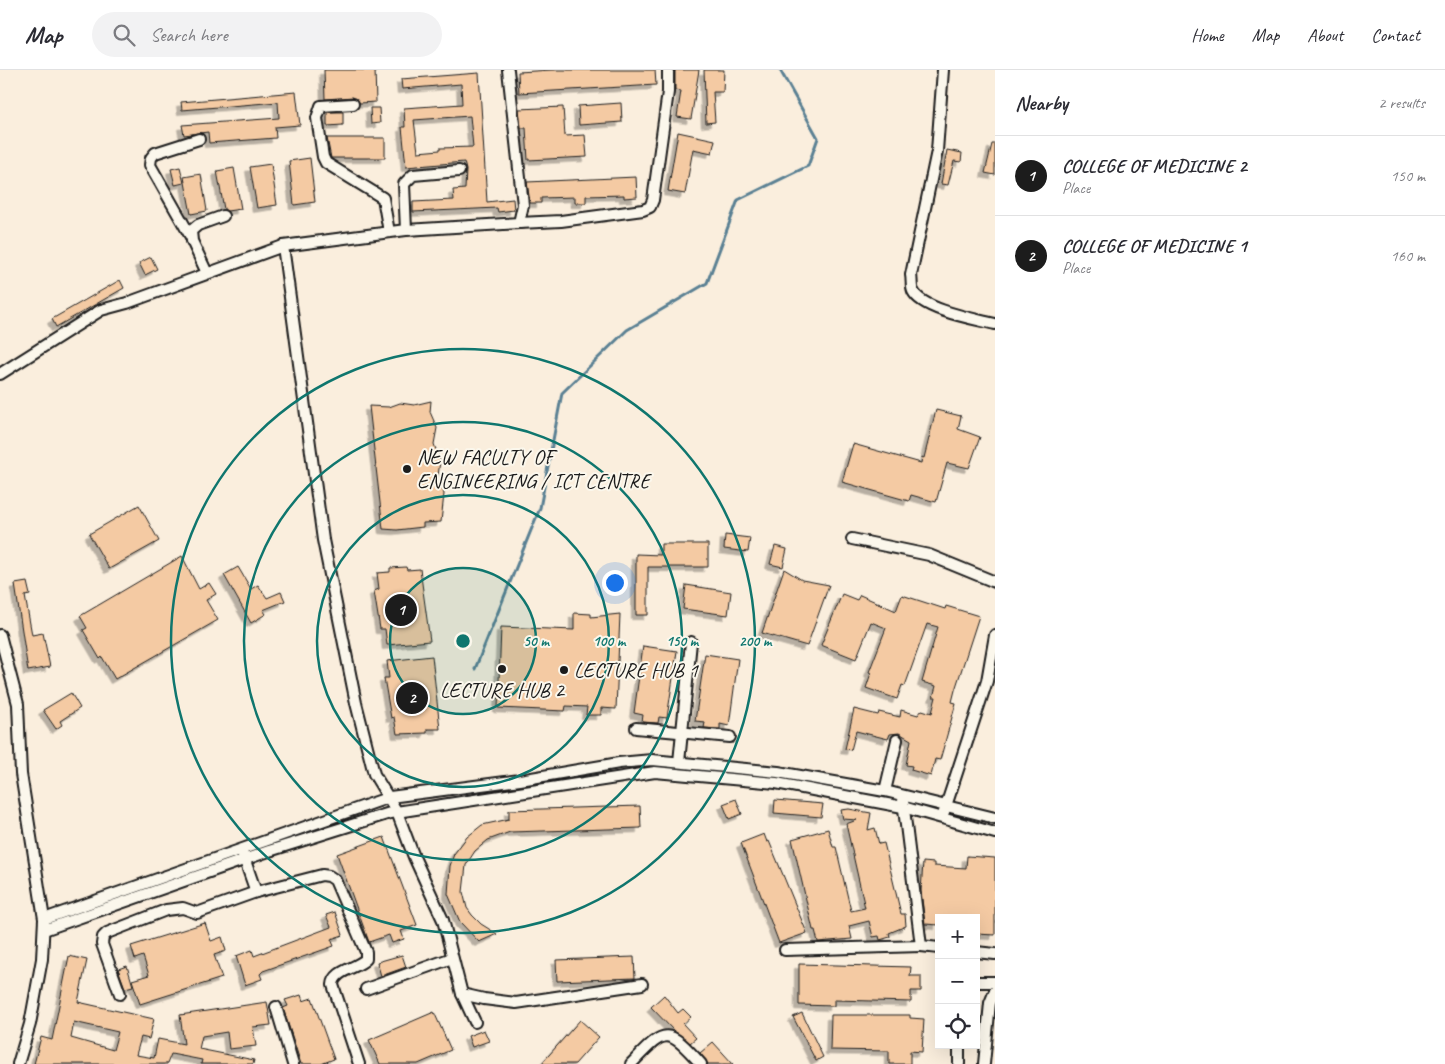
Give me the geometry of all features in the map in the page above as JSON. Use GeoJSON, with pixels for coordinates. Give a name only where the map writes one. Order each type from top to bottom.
{"type":"FeatureCollection","features":[{"type":"Feature","properties":{"kind":"street"},"geometry":{"type":"LineString","coordinates":[[508,70],[523,205],[519,223]]}},
{"type":"Feature","properties":{"kind":"street"},"geometry":{"type":"LineString","coordinates":[[0,374],[101,310],[127,303],[283,246],[406,230],[561,221],[644,210],[650,207],[653,200],[666,102],[668,70]]}},
{"type":"Feature","properties":{"kind":"street"},"geometry":{"type":"LineString","coordinates":[[943,70],[937,151],[911,275],[913,291],[924,302],[939,309],[995,324]]}},
{"type":"Feature","properties":{"kind":"street"},"geometry":{"type":"LineString","coordinates":[[353,104],[321,106],[318,118],[323,156],[331,168],[383,198],[390,232]]}},
{"type":"Feature","properties":{"kind":"street"},"geometry":{"type":"LineString","coordinates":[[199,139],[155,152],[150,158],[150,165],[191,237],[207,273]]}},
{"type":"Feature","properties":{"kind":"street"},"geometry":{"type":"LineString","coordinates":[[406,230],[404,184],[407,179],[413,175],[459,171]]}},
{"type":"Feature","properties":{"kind":"street"},"geometry":{"type":"LineString","coordinates":[[191,237],[194,227],[223,216]]}},
{"type":"Feature","properties":{"kind":"street"},"geometry":{"type":"LineString","coordinates":[[283,246],[323,540],[358,712],[374,774],[390,797],[407,842],[443,920],[462,994],[475,1022]]}},
{"type":"Feature","properties":{"kind":"street"},"geometry":{"type":"LineString","coordinates":[[852,539],[929,555],[995,582]]}},
{"type":"Feature","properties":{"kind":"street"},"geometry":{"type":"LineString","coordinates":[[0,635],[18,704],[21,774],[44,919],[42,959],[30,1024],[18,1064]]}},
{"type":"Feature","properties":{"kind":"street"},"geometry":{"type":"LineString","coordinates":[[943,817],[987,681],[995,635]]}},
{"type":"Feature","properties":{"kind":"street"},"geometry":{"type":"LineString","coordinates":[[679,762],[691,642]]}},
{"type":"Feature","properties":{"kind":"street"},"geometry":{"type":"LineString","coordinates":[[636,728],[730,737]]}},
{"type":"Feature","properties":{"kind":"street"},"geometry":{"type":"LineString","coordinates":[[885,791],[897,740]]}},
{"type":"Feature","properties":{"kind":"street"},"geometry":{"type":"LineString","coordinates":[[44,919],[390,797],[520,780],[619,763],[652,760],[778,772],[885,791],[995,818]]}},
{"type":"Feature","properties":{"kind":"street"},"geometry":{"type":"LineString","coordinates":[[702,776],[703,764]]}},
{"type":"Feature","properties":{"kind":"street"},"geometry":{"type":"LineString","coordinates":[[44,930],[245,860],[397,812],[655,772],[776,783],[904,807],[995,833]]}},
{"type":"Feature","properties":{"kind":"street"},"geometry":{"type":"LineString","coordinates":[[903,795],[921,946]]}},
{"type":"Feature","properties":{"kind":"street"},"geometry":{"type":"LineString","coordinates":[[241,848],[256,892]]}},
{"type":"Feature","properties":{"kind":"street"},"geometry":{"type":"LineString","coordinates":[[120,994],[102,944],[103,937],[107,933],[166,910],[183,908],[197,913],[256,892],[322,875],[329,876],[336,880],[366,952],[366,959],[360,965],[338,974],[334,979],[333,985],[359,1064]]}},
{"type":"Feature","properties":{"kind":"street"},"geometry":{"type":"LineString","coordinates":[[785,950],[921,946],[935,948]]}},
{"type":"Feature","properties":{"kind":"street"},"geometry":{"type":"LineString","coordinates":[[980,952],[995,954]]}},
{"type":"Feature","properties":{"kind":"street"},"geometry":{"type":"LineString","coordinates":[[366,989],[452,958]]}},
{"type":"Feature","properties":{"kind":"street"},"geometry":{"type":"LineString","coordinates":[[980,982],[995,982]]}},
{"type":"Feature","properties":{"kind":"street"},"geometry":{"type":"LineString","coordinates":[[462,994],[484,999],[516,1002],[642,984]]}},
{"type":"Feature","properties":{"kind":"street"},"geometry":{"type":"LineString","coordinates":[[984,1064],[990,1003],[995,991]]}},
{"type":"Feature","properties":{"kind":"street"},"geometry":{"type":"LineString","coordinates":[[276,1007],[293,1064]]}},
{"type":"Feature","properties":{"kind":"street"},"geometry":{"type":"LineString","coordinates":[[632,1064],[657,1037],[665,1035],[672,1037],[688,1049],[701,1064]]}},
{"type":"Feature","properties":{"kind":"street"},"geometry":{"type":"LineString","coordinates":[[959,1049],[959,1064]]}},
{"type":"Feature","properties":{"kind":"building"},"geometry":{"type":"Polygon","coordinates":[[[324,70],[375,70],[376,102],[360,103],[353,97],[325,99],[324,70]]]}},
{"type":"Feature","properties":{"kind":"building"},"geometry":{"type":"Polygon","coordinates":[[[552,70],[655,70],[656,85],[519,93],[518,72],[552,70]]]}},
{"type":"Feature","properties":{"kind":"building"},"geometry":{"type":"Polygon","coordinates":[[[675,70],[699,70],[691,119],[677,117],[681,91],[675,90],[675,70]]]}},
{"type":"Feature","properties":{"kind":"building"},"geometry":{"type":"Polygon","coordinates":[[[704,70],[724,70],[723,92],[713,92],[715,122],[706,123],[704,70]]]}},
{"type":"Feature","properties":{"kind":"building"},"geometry":{"type":"Polygon","coordinates":[[[479,73],[487,202],[513,199],[514,210],[498,212],[497,208],[413,212],[413,202],[454,200],[453,190],[465,189],[466,170],[464,162],[406,167],[402,127],[405,127],[404,108],[462,104],[461,84],[402,89],[401,79],[479,73]],[[470,116],[414,120],[418,152],[440,150],[440,148],[473,147],[470,116]]]}},
{"type":"Feature","properties":{"kind":"building"},"geometry":{"type":"Polygon","coordinates":[[[296,92],[300,125],[275,127],[276,138],[209,143],[208,132],[184,135],[182,125],[279,118],[278,102],[182,110],[181,102],[296,92]]]}},
{"type":"Feature","properties":{"kind":"building"},"geometry":{"type":"Polygon","coordinates":[[[621,103],[622,122],[579,125],[578,106],[621,103]]]}},
{"type":"Feature","properties":{"kind":"building"},"geometry":{"type":"Polygon","coordinates":[[[563,107],[565,136],[585,135],[587,157],[528,160],[526,128],[521,128],[519,109],[563,107]]]}},
{"type":"Feature","properties":{"kind":"building"},"geometry":{"type":"Polygon","coordinates":[[[370,108],[379,108],[380,123],[371,124],[370,108]]]}},
{"type":"Feature","properties":{"kind":"building"},"geometry":{"type":"Polygon","coordinates":[[[327,112],[343,112],[343,125],[327,126],[327,112]]]}},
{"type":"Feature","properties":{"kind":"building"},"geometry":{"type":"Polygon","coordinates":[[[678,132],[715,140],[712,153],[693,149],[685,194],[668,191],[678,132]]]}},
{"type":"Feature","properties":{"kind":"building"},"geometry":{"type":"Polygon","coordinates":[[[327,138],[385,138],[385,158],[331,158],[327,138]]]}},
{"type":"Feature","properties":{"kind":"building"},"geometry":{"type":"Polygon","coordinates":[[[992,144],[995,144],[995,175],[985,173],[992,144]]]}},
{"type":"Feature","properties":{"kind":"building"},"geometry":{"type":"Polygon","coordinates":[[[947,150],[962,153],[961,162],[954,161],[948,185],[941,184],[947,150]]]}},
{"type":"Feature","properties":{"kind":"building"},"geometry":{"type":"Polygon","coordinates":[[[310,158],[315,202],[294,205],[289,161],[310,158]]]}},
{"type":"Feature","properties":{"kind":"building"},"geometry":{"type":"Polygon","coordinates":[[[271,164],[277,205],[257,208],[250,167],[271,164]]]}},
{"type":"Feature","properties":{"kind":"building"},"geometry":{"type":"Polygon","coordinates":[[[180,167],[184,183],[175,185],[171,169],[180,167]]]}},
{"type":"Feature","properties":{"kind":"building"},"geometry":{"type":"Polygon","coordinates":[[[234,168],[241,209],[227,211],[224,209],[217,171],[234,168]]]}},
{"type":"Feature","properties":{"kind":"building"},"geometry":{"type":"Polygon","coordinates":[[[201,174],[207,211],[191,214],[184,177],[201,174]]]}},
{"type":"Feature","properties":{"kind":"building"},"geometry":{"type":"Polygon","coordinates":[[[636,177],[637,197],[624,198],[624,195],[586,196],[586,203],[575,203],[575,197],[541,198],[541,203],[530,203],[527,182],[636,177]]]}},
{"type":"Feature","properties":{"kind":"building"},"geometry":{"type":"Polygon","coordinates":[[[151,257],[157,269],[145,275],[139,263],[151,257]]]}},
{"type":"Feature","properties":{"kind":"building"},"geometry":{"type":"Polygon","coordinates":[[[120,280],[124,288],[56,327],[52,319],[120,280]]]}},
{"type":"Feature","properties":{"kind":"building","name":"NEW FACULTY OF ENGINEERING / ICT CENTRE"},"geometry":{"type":"Polygon","coordinates":[[[431,401],[430,412],[437,428],[434,444],[440,461],[438,476],[444,494],[441,522],[423,523],[423,527],[397,530],[383,529],[369,406],[389,407],[400,403],[414,405],[431,401]]]}},
{"type":"Feature","properties":{"kind":"building"},"geometry":{"type":"Polygon","coordinates":[[[936,410],[961,416],[958,429],[980,437],[969,468],[947,463],[936,502],[911,495],[909,501],[842,482],[853,444],[921,463],[922,457],[924,458],[936,410]]]}},
{"type":"Feature","properties":{"kind":"building"},"geometry":{"type":"Polygon","coordinates":[[[139,505],[159,541],[109,569],[89,534],[139,505]]]}},
{"type":"Feature","properties":{"kind":"building"},"geometry":{"type":"Polygon","coordinates":[[[725,535],[750,538],[748,552],[724,549],[725,535]]]}},
{"type":"Feature","properties":{"kind":"building"},"geometry":{"type":"Polygon","coordinates":[[[661,544],[708,544],[708,567],[648,567],[648,615],[636,615],[636,554],[661,555],[661,544]]]}},
{"type":"Feature","properties":{"kind":"building"},"geometry":{"type":"Polygon","coordinates":[[[775,546],[787,549],[783,567],[770,564],[775,546]]]}},
{"type":"Feature","properties":{"kind":"building"},"geometry":{"type":"Polygon","coordinates":[[[182,556],[199,589],[209,583],[216,594],[206,600],[218,620],[115,679],[102,657],[100,659],[83,630],[87,628],[80,616],[182,556]]]}},
{"type":"Feature","properties":{"kind":"building"},"geometry":{"type":"Polygon","coordinates":[[[238,567],[251,589],[258,585],[267,598],[281,592],[285,601],[263,610],[266,614],[251,623],[224,575],[238,567]]]}},
{"type":"Feature","properties":{"kind":"building"},"geometry":{"type":"Polygon","coordinates":[[[406,567],[407,570],[420,569],[430,641],[387,645],[385,629],[380,629],[374,591],[379,589],[377,573],[390,572],[390,568],[406,567]]]}},
{"type":"Feature","properties":{"kind":"building"},"geometry":{"type":"Polygon","coordinates":[[[784,569],[802,580],[829,585],[807,646],[762,633],[784,569]]]}},
{"type":"Feature","properties":{"kind":"building"},"geometry":{"type":"Polygon","coordinates":[[[27,582],[30,595],[25,596],[32,635],[43,633],[50,667],[28,671],[15,584],[27,582]]]}},
{"type":"Feature","properties":{"kind":"building"},"geometry":{"type":"Polygon","coordinates":[[[686,585],[731,592],[728,615],[683,609],[686,585]]]}},
{"type":"Feature","properties":{"kind":"building"},"geometry":{"type":"Polygon","coordinates":[[[842,594],[857,600],[860,595],[896,611],[902,595],[945,609],[946,606],[979,616],[955,690],[952,702],[956,703],[940,760],[935,759],[931,776],[911,770],[912,766],[906,765],[911,740],[899,733],[890,734],[888,739],[856,731],[851,750],[845,749],[854,709],[878,715],[879,712],[900,717],[901,710],[918,715],[922,710],[932,713],[936,697],[933,697],[936,686],[922,682],[938,627],[927,624],[905,686],[902,685],[897,699],[866,688],[871,673],[869,672],[886,628],[871,622],[856,659],[821,645],[842,594]]]}},
{"type":"Feature","properties":{"kind":"building"},"geometry":{"type":"Polygon","coordinates":[[[574,613],[591,614],[591,617],[620,614],[616,709],[601,708],[601,715],[586,715],[587,707],[566,706],[565,711],[498,708],[501,627],[574,630],[574,613]]]}},
{"type":"Feature","properties":{"kind":"building"},"geometry":{"type":"Polygon","coordinates":[[[643,646],[677,651],[667,718],[659,717],[658,723],[642,722],[643,715],[634,713],[643,646]]]}},
{"type":"Feature","properties":{"kind":"building"},"geometry":{"type":"Polygon","coordinates":[[[705,654],[738,659],[729,726],[720,724],[720,729],[704,728],[705,722],[695,721],[705,654]]]}},
{"type":"Feature","properties":{"kind":"building"},"geometry":{"type":"Polygon","coordinates":[[[432,656],[440,729],[427,729],[427,733],[397,734],[394,717],[391,718],[384,678],[389,678],[387,661],[432,656]]]}},
{"type":"Feature","properties":{"kind":"building"},"geometry":{"type":"Polygon","coordinates":[[[71,693],[80,708],[60,721],[62,725],[56,729],[43,710],[71,693]]]}},
{"type":"Feature","properties":{"kind":"building"},"geometry":{"type":"Polygon","coordinates":[[[736,799],[742,814],[729,819],[723,804],[736,799]]]}},
{"type":"Feature","properties":{"kind":"building"},"geometry":{"type":"Polygon","coordinates":[[[775,800],[823,804],[821,817],[774,813],[775,800]]]}},
{"type":"Feature","properties":{"kind":"building"},"geometry":{"type":"Polygon","coordinates":[[[640,806],[641,828],[510,832],[488,840],[475,851],[466,865],[463,892],[467,908],[472,915],[481,924],[497,934],[479,942],[460,922],[448,894],[450,866],[454,854],[467,837],[482,825],[509,819],[509,810],[640,806]]]}},
{"type":"Feature","properties":{"kind":"building"},"geometry":{"type":"Polygon","coordinates":[[[849,809],[871,813],[868,830],[875,828],[879,844],[884,843],[901,914],[905,914],[906,926],[889,933],[890,937],[880,940],[879,936],[873,937],[869,921],[849,926],[852,939],[818,942],[815,930],[813,930],[792,839],[828,829],[833,847],[836,847],[851,911],[865,908],[846,824],[857,820],[843,819],[841,810],[849,809]]]}},
{"type":"Feature","properties":{"kind":"building"},"geometry":{"type":"Polygon","coordinates":[[[764,834],[767,842],[769,841],[807,933],[779,943],[741,843],[764,834]]]}},
{"type":"Feature","properties":{"kind":"building"},"geometry":{"type":"Polygon","coordinates":[[[384,837],[417,925],[401,931],[404,939],[392,943],[389,935],[369,942],[337,854],[384,837]]]}},
{"type":"Feature","properties":{"kind":"building"},"geometry":{"type":"Polygon","coordinates":[[[967,856],[995,858],[995,935],[980,934],[980,914],[935,914],[935,925],[925,924],[921,891],[923,862],[934,863],[934,866],[966,868],[967,856]]]}},
{"type":"Feature","properties":{"kind":"building"},"geometry":{"type":"Polygon","coordinates":[[[335,912],[343,935],[331,939],[334,946],[263,971],[260,974],[262,979],[245,985],[236,956],[252,950],[254,956],[331,927],[326,915],[335,912]]]}},
{"type":"Feature","properties":{"kind":"building"},"geometry":{"type":"Polygon","coordinates":[[[205,923],[211,941],[222,937],[226,951],[214,955],[222,978],[140,1004],[132,980],[149,975],[143,956],[135,959],[131,946],[205,923]]]}},
{"type":"Feature","properties":{"kind":"building"},"geometry":{"type":"Polygon","coordinates":[[[402,955],[406,967],[381,976],[377,962],[402,955]]]}},
{"type":"Feature","properties":{"kind":"building"},"geometry":{"type":"Polygon","coordinates":[[[69,956],[87,960],[78,1002],[154,1019],[149,1039],[141,1037],[136,1055],[154,1058],[158,1039],[184,1044],[180,1015],[267,1002],[271,1025],[253,1027],[256,1046],[229,1049],[227,1032],[202,1036],[199,1049],[254,1060],[253,1064],[201,1064],[202,1060],[171,1054],[167,1064],[34,1064],[41,1037],[52,1040],[69,956]],[[74,1022],[71,1038],[113,1050],[118,1032],[74,1022]]]}},
{"type":"Feature","properties":{"kind":"building"},"geometry":{"type":"Polygon","coordinates":[[[634,957],[635,978],[557,981],[556,960],[634,957]]]}},
{"type":"Feature","properties":{"kind":"building"},"geometry":{"type":"Polygon","coordinates":[[[799,964],[911,967],[910,976],[921,976],[921,991],[911,991],[911,1002],[834,1000],[834,1006],[799,1005],[799,964]]]}},
{"type":"Feature","properties":{"kind":"building"},"geometry":{"type":"Polygon","coordinates":[[[127,966],[133,986],[125,988],[118,969],[127,966]]]}},
{"type":"Feature","properties":{"kind":"building"},"geometry":{"type":"Polygon","coordinates":[[[301,995],[303,1001],[312,998],[334,1059],[321,1064],[301,1064],[283,1008],[288,1006],[285,1000],[301,995]]]}},
{"type":"Feature","properties":{"kind":"building"},"geometry":{"type":"Polygon","coordinates":[[[664,995],[678,1013],[683,1009],[691,1017],[683,1024],[696,1038],[690,1043],[674,1031],[651,1007],[664,995]]]}},
{"type":"Feature","properties":{"kind":"building"},"geometry":{"type":"Polygon","coordinates":[[[434,1012],[451,1050],[418,1064],[380,1064],[369,1040],[434,1012]]]}},
{"type":"Feature","properties":{"kind":"building"},"geometry":{"type":"Polygon","coordinates":[[[802,1013],[823,1057],[816,1061],[793,1017],[802,1013]]]}},
{"type":"Feature","properties":{"kind":"building"},"geometry":{"type":"Polygon","coordinates":[[[831,1015],[910,1015],[910,1018],[924,1019],[922,1052],[910,1051],[910,1064],[889,1064],[889,1051],[830,1050],[831,1015]]]}},
{"type":"Feature","properties":{"kind":"building"},"geometry":{"type":"Polygon","coordinates":[[[580,1020],[599,1037],[575,1064],[541,1064],[580,1020]]]}},
{"type":"Feature","properties":{"kind":"building"},"geometry":{"type":"Polygon","coordinates":[[[484,1030],[489,1041],[472,1047],[468,1036],[484,1030]]]}},
{"type":"Feature","properties":{"kind":"building"},"geometry":{"type":"Polygon","coordinates":[[[713,1042],[733,1064],[708,1064],[700,1053],[713,1042]]]}},
{"type":"Feature","properties":{"kind":"waterway"},"geometry":{"type":"LineString","coordinates":[[475,669],[540,508],[562,393],[627,330],[707,283],[738,200],[808,166],[818,138],[780,70]]}},
{"type":"Feature","properties":{"kind":"place","name":"NEW FACULTY OF ENGINEERING / ICT CENTRE"},"geometry":{"type":"Point","coordinates":[407,469]}},
{"type":"Feature","properties":{"kind":"place","name":"COLLEGE OF MEDICINE 2"},"geometry":{"type":"Point","coordinates":[401,610]}},
{"type":"Feature","properties":{"kind":"place","name":"LECTURE HUB 2"},"geometry":{"type":"Point","coordinates":[502,669]}},
{"type":"Feature","properties":{"kind":"place","name":"LECTURE HUB 1"},"geometry":{"type":"Point","coordinates":[564,670]}},
{"type":"Feature","properties":{"kind":"place","name":"COLLEGE OF MEDICINE 1"},"geometry":{"type":"Point","coordinates":[412,698]}}]}
